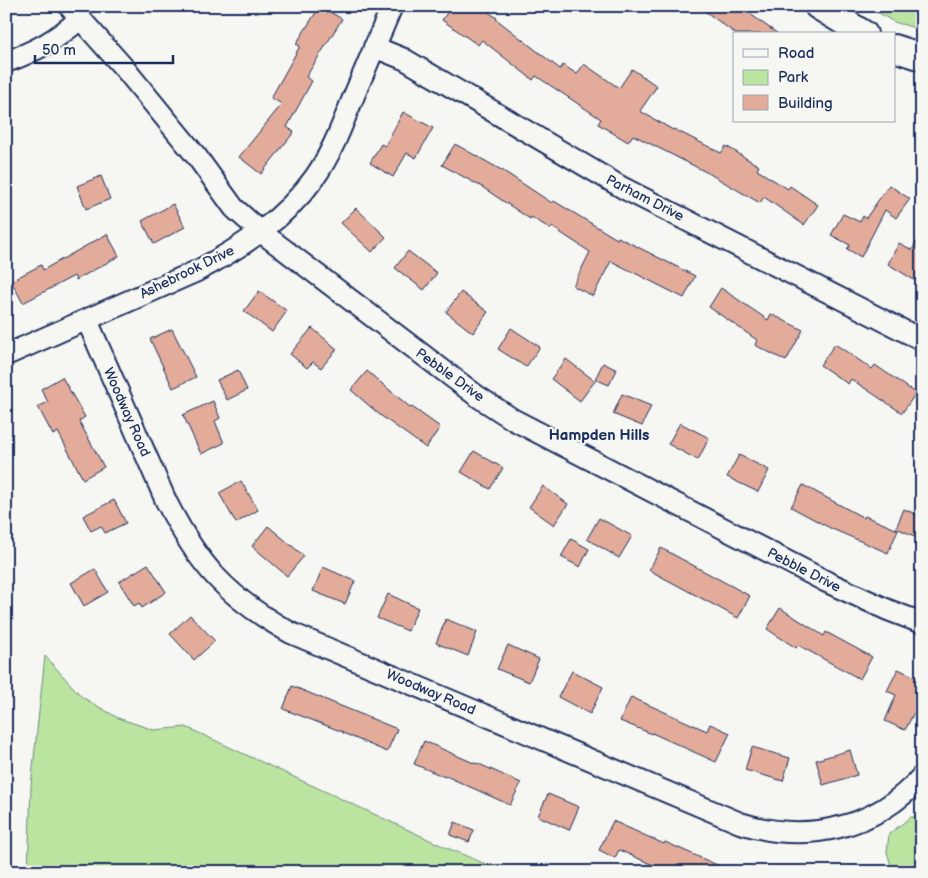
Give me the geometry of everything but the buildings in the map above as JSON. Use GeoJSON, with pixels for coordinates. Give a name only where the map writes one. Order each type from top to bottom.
{"type":"FeatureCollection","features":[{"type":"Feature","properties":{"kind":"street","name":"Ashebrook Drive"},"geometry":{"type":"LineString","coordinates":[[6,356],[197,271],[224,257],[261,232],[287,209],[314,178],[332,149],[392,6]]}},
{"type":"Feature","properties":{"kind":"street"},"geometry":{"type":"LineString","coordinates":[[818,6],[861,32]]}},
{"type":"Feature","properties":{"kind":"street"},"geometry":{"type":"LineString","coordinates":[[6,62],[36,51],[57,38],[74,13]]}},
{"type":"Feature","properties":{"kind":"street","name":"Pebble Drive"},"geometry":{"type":"LineString","coordinates":[[74,13],[125,70],[197,157],[234,208],[261,232],[469,390],[514,420],[827,582],[888,610],[922,623]]}},
{"type":"Feature","properties":{"kind":"street","name":"Parham Drive"},"geometry":{"type":"LineString","coordinates":[[374,47],[404,60],[624,188],[922,340]]}},
{"type":"Feature","properties":{"kind":"street"},"geometry":{"type":"LineString","coordinates":[[896,49],[922,58]]}},
{"type":"Feature","properties":{"kind":"street","name":"Woodway Road"},"geometry":{"type":"LineString","coordinates":[[87,320],[166,501],[195,553],[217,579],[242,602],[291,633],[740,823],[760,829],[784,833],[816,832],[852,823],[869,817],[892,803],[922,776]]}},
{"type":"Feature","properties":{"kind":"green space"},"geometry":{"type":"Polygon","coordinates":[[[867,6],[922,6],[922,30],[894,22],[867,6]]]}},
{"type":"Feature","properties":{"kind":"green space"},"geometry":{"type":"Polygon","coordinates":[[[45,656],[82,697],[118,718],[154,730],[186,727],[445,847],[505,872],[28,872],[31,786],[45,656]]]}},
{"type":"Feature","properties":{"kind":"green space"},"geometry":{"type":"Polygon","coordinates":[[[911,817],[922,817],[922,872],[893,872],[887,852],[889,834],[911,817]]]}},
{"type":"Feature","properties":{"kind":"district","name":"Hampden Hills"},"geometry":{"type":"Point","coordinates":[599,435]}}]}
